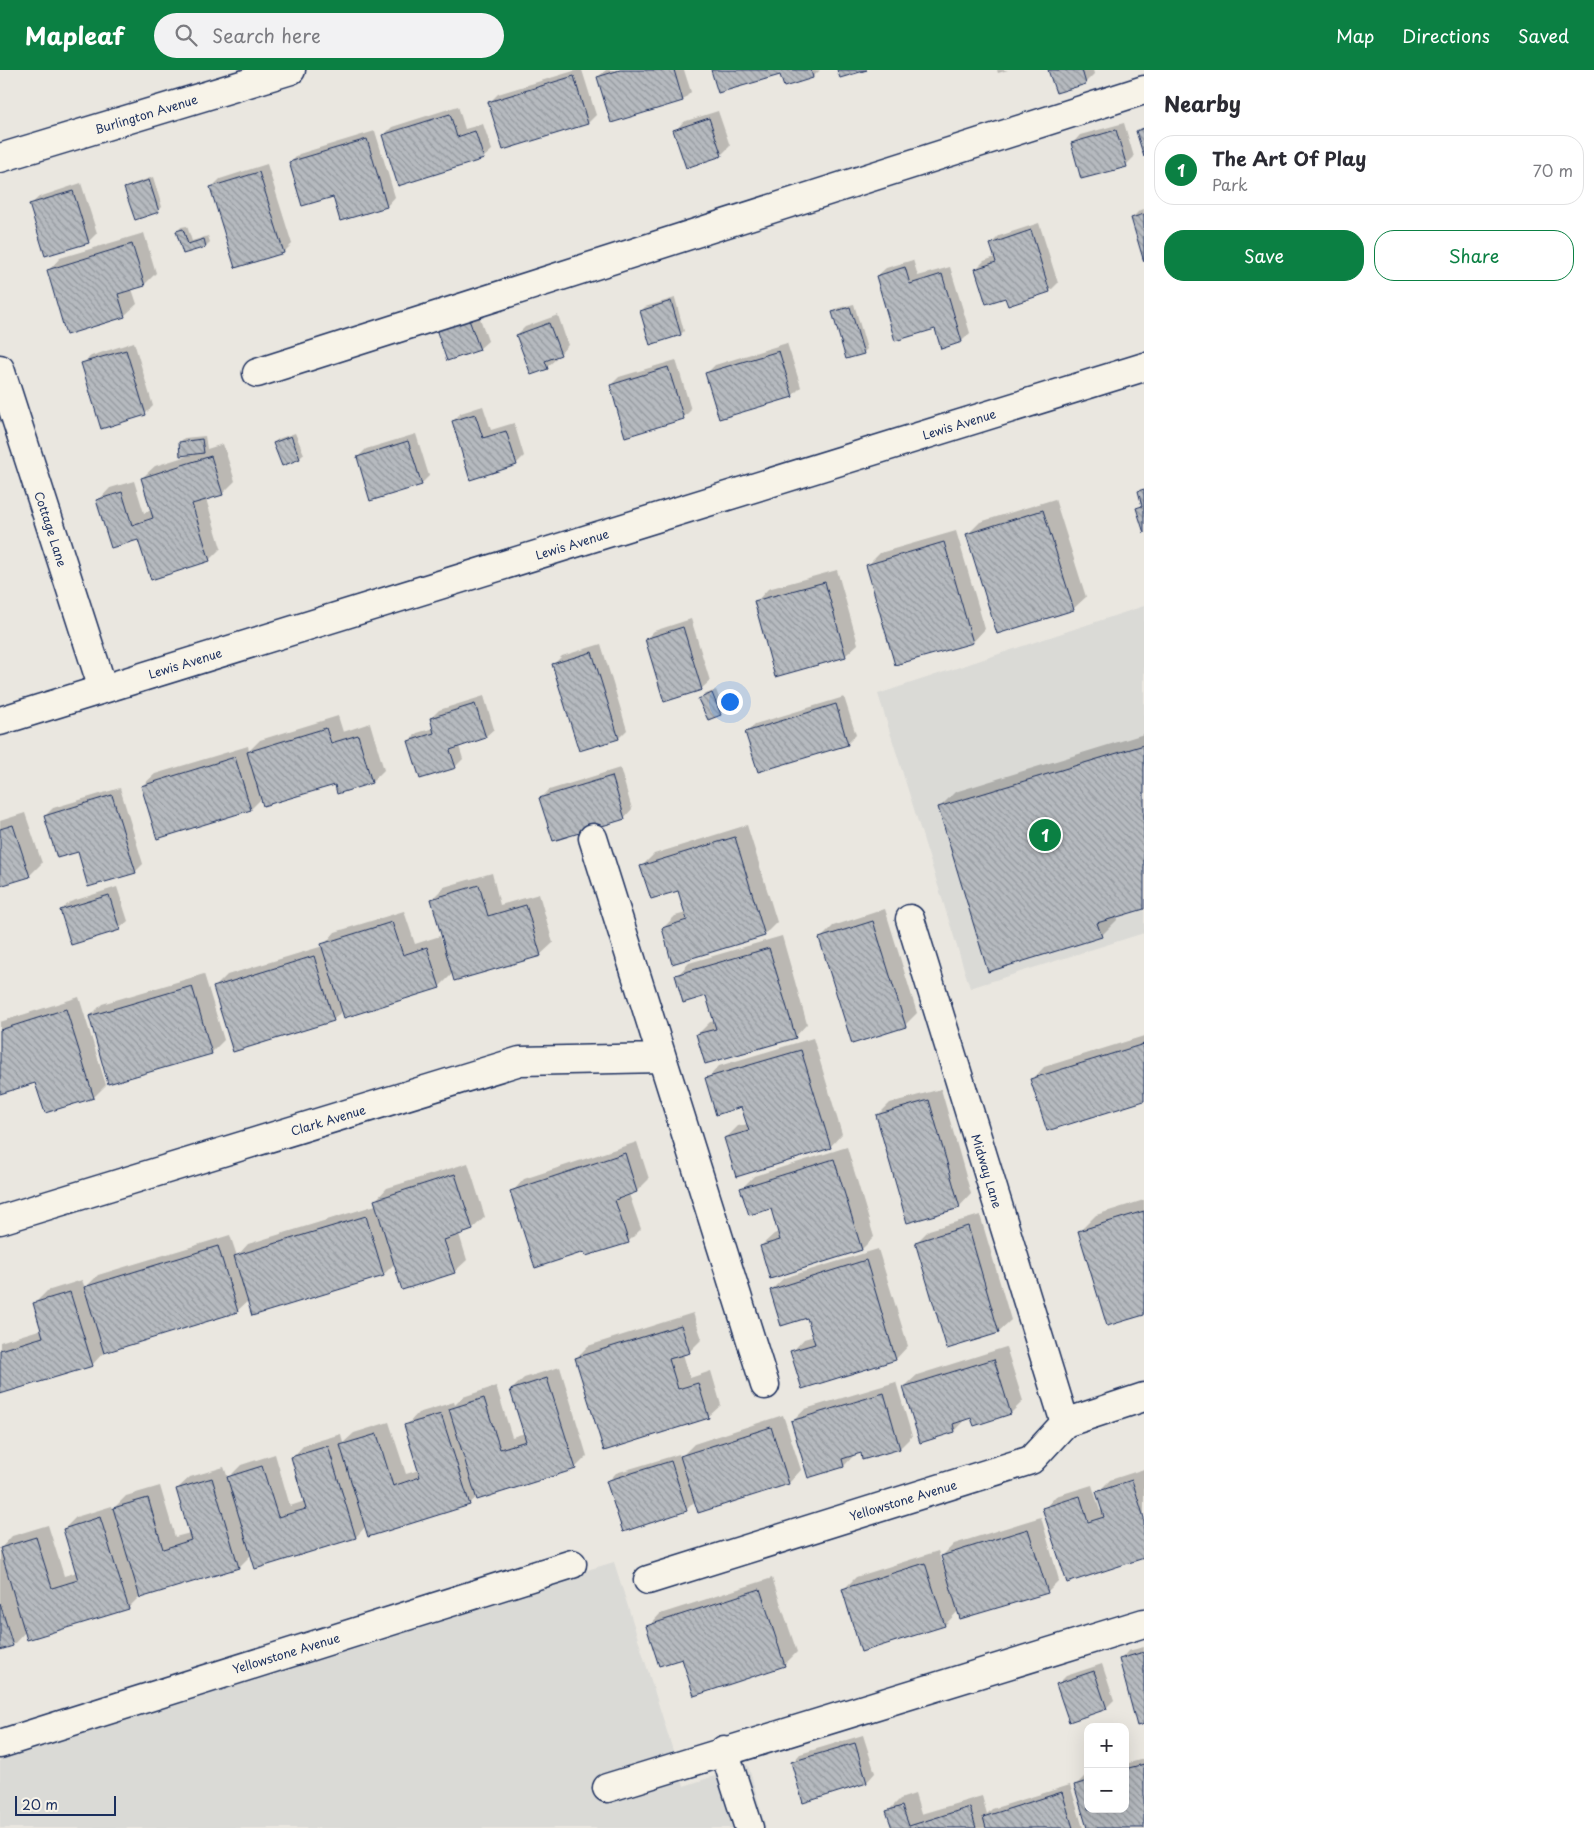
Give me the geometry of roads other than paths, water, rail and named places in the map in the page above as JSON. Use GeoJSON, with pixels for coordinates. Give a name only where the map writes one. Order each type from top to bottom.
{"type":"FeatureCollection","features":[{"type":"Feature","properties":{"kind":"street","name":"Burlington Avenue"},"geometry":{"type":"LineString","coordinates":[[0,158],[291,70]]}},
{"type":"Feature","properties":{"kind":"street"},"geometry":{"type":"LineString","coordinates":[[257,374],[1144,90]]}},
{"type":"Feature","properties":{"kind":"street","name":"Lewis Avenue"},"geometry":{"type":"LineString","coordinates":[[0,721],[1144,367]]}},
{"type":"Feature","properties":{"kind":"street","name":"Cottage Lane"},"geometry":{"type":"LineString","coordinates":[[0,369],[103,689]]}},
{"type":"Feature","properties":{"kind":"street"},"geometry":{"type":"LineString","coordinates":[[593,838],[766,1385]]}},
{"type":"Feature","properties":{"kind":"street","name":"Midway Lane"},"geometry":{"type":"LineString","coordinates":[[910,919],[1065,1423]]}},
{"type":"Feature","properties":{"kind":"street","name":"Clark Avenue"},"geometry":{"type":"LineString","coordinates":[[0,1220],[520,1061],[662,1058]]}},
{"type":"Feature","properties":{"kind":"street","name":"Yellowstone Avenue"},"geometry":{"type":"LineString","coordinates":[[648,1580],[1031,1460],[1065,1423],[1144,1397]]}},
{"type":"Feature","properties":{"kind":"street","name":"Yellowstone Avenue"},"geometry":{"type":"LineString","coordinates":[[0,1744],[572,1564]]}},
{"type":"Feature","properties":{"kind":"street"},"geometry":{"type":"LineString","coordinates":[[607,1788],[724,1750],[1144,1623]]}},
{"type":"Feature","properties":{"kind":"street"},"geometry":{"type":"LineString","coordinates":[[724,1750],[749,1828]]}},
{"type":"Feature","properties":{"kind":"place","name":"The Art Of Play"},"geometry":{"type":"Point","coordinates":[1045,835]}}]}
